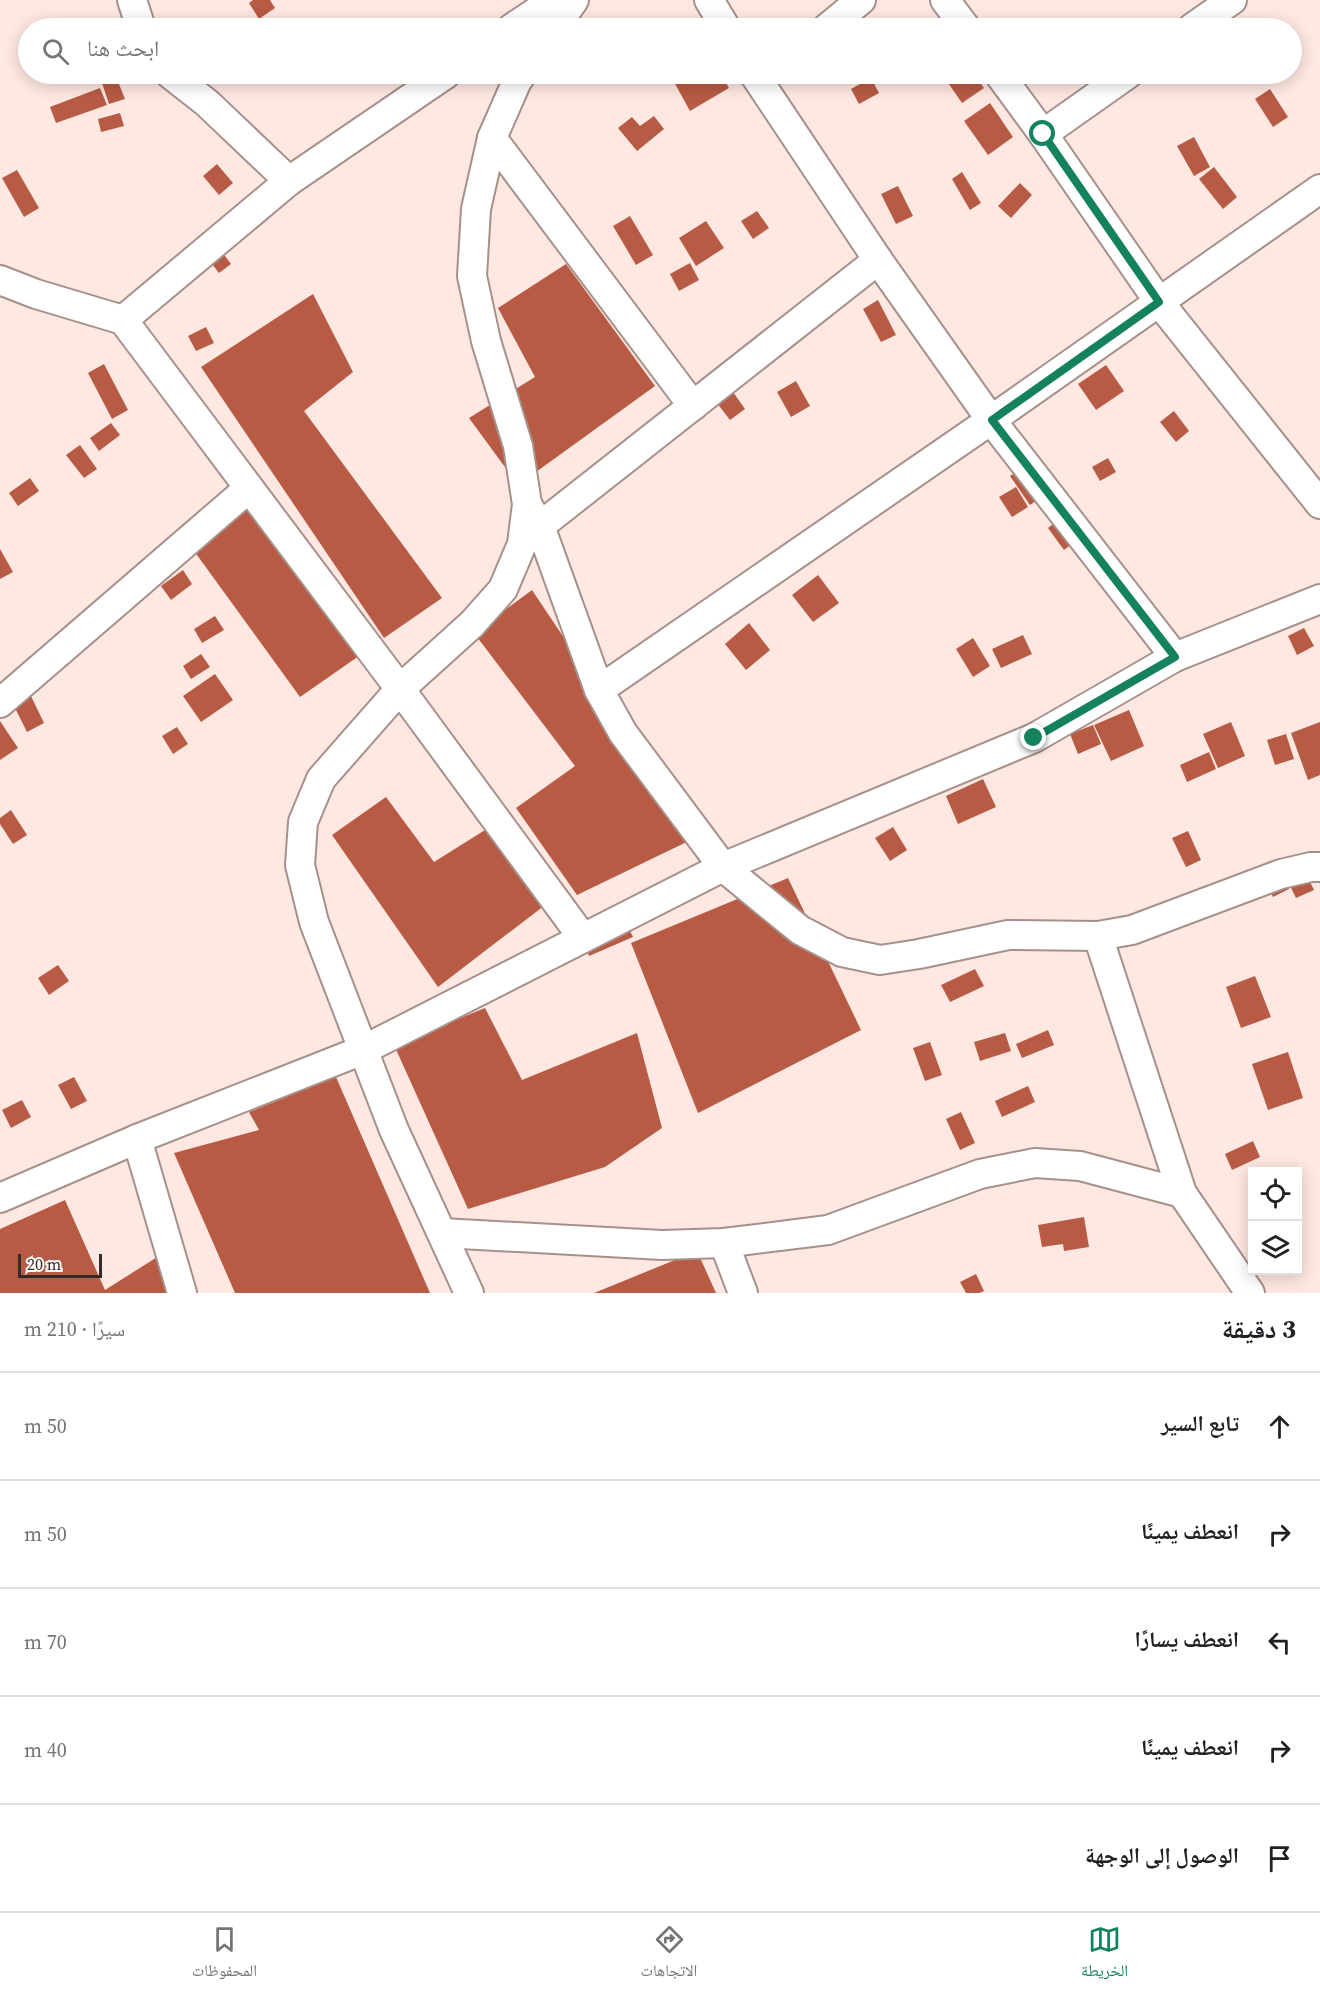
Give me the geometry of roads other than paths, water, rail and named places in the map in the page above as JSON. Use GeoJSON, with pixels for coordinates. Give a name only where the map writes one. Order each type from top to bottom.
{"type":"FeatureCollection","features":[{"type":"Feature","properties":{"kind":"street"},"geometry":{"type":"LineString","coordinates":[[132,0],[138,18]]}},
{"type":"Feature","properties":{"kind":"street"},"geometry":{"type":"LineString","coordinates":[[527,18],[554,0]]}},
{"type":"Feature","properties":{"kind":"street"},"geometry":{"type":"LineString","coordinates":[[561,18],[574,0]]}},
{"type":"Feature","properties":{"kind":"street"},"geometry":{"type":"LineString","coordinates":[[709,0],[720,18]]}},
{"type":"Feature","properties":{"kind":"street"},"geometry":{"type":"LineString","coordinates":[[839,18],[861,0]]}},
{"type":"Feature","properties":{"kind":"street"},"geometry":{"type":"LineString","coordinates":[[945,0],[958,18]]}},
{"type":"Feature","properties":{"kind":"street"},"geometry":{"type":"LineString","coordinates":[[1206,18],[1232,0]]}},
{"type":"Feature","properties":{"kind":"street"},"geometry":{"type":"LineString","coordinates":[[183,84],[207,103],[289,181]]}},
{"type":"Feature","properties":{"kind":"street"},"geometry":{"type":"LineString","coordinates":[[123,320],[289,181],[431,84]]}},
{"type":"Feature","properties":{"kind":"street"},"geometry":{"type":"LineString","coordinates":[[516,84],[492,138],[476,209],[472,276],[486,341],[518,446],[533,515],[599,690],[623,734],[723,867],[800,930],[842,952],[880,960],[1008,935],[1098,936],[1132,930],[1281,874],[1320,867]]}},
{"type":"Feature","properties":{"kind":"street"},"geometry":{"type":"LineString","coordinates":[[766,84],[878,260],[992,420],[1175,657]]}},
{"type":"Feature","properties":{"kind":"street"},"geometry":{"type":"LineString","coordinates":[[1006,84],[1159,302],[1320,504]]}},
{"type":"Feature","properties":{"kind":"street"},"geometry":{"type":"LineString","coordinates":[[1043,134],[1114,84]]}},
{"type":"Feature","properties":{"kind":"street"},"geometry":{"type":"LineString","coordinates":[[492,138],[693,406]]}},
{"type":"Feature","properties":{"kind":"street"},"geometry":{"type":"LineString","coordinates":[[599,690],[992,420],[1320,189]]}},
{"type":"Feature","properties":{"kind":"street"},"geometry":{"type":"LineString","coordinates":[[469,1293],[394,1130],[314,922],[300,865],[303,822],[321,779],[400,689],[472,624],[503,590],[533,515],[693,406],[878,260]]}},
{"type":"Feature","properties":{"kind":"street"},"geometry":{"type":"LineString","coordinates":[[0,280],[36,294],[123,320],[400,689],[583,939]]}},
{"type":"Feature","properties":{"kind":"street"},"geometry":{"type":"LineString","coordinates":[[0,704],[249,488]]}},
{"type":"Feature","properties":{"kind":"street"},"geometry":{"type":"LineString","coordinates":[[0,1198],[137,1139],[363,1050],[723,867],[1034,738],[1175,657],[1320,598]]}},
{"type":"Feature","properties":{"kind":"street"},"geometry":{"type":"LineString","coordinates":[[1098,936],[1182,1193],[1249,1293]]}},
{"type":"Feature","properties":{"kind":"street"},"geometry":{"type":"LineString","coordinates":[[137,1139],[182,1293]]}},
{"type":"Feature","properties":{"kind":"street"},"geometry":{"type":"LineString","coordinates":[[442,1233],[662,1245],[724,1244],[828,1230],[980,1174],[1035,1163],[1080,1166],[1182,1193]]}},
{"type":"Feature","properties":{"kind":"street"},"geometry":{"type":"LineString","coordinates":[[724,1244],[743,1293]]}}]}
